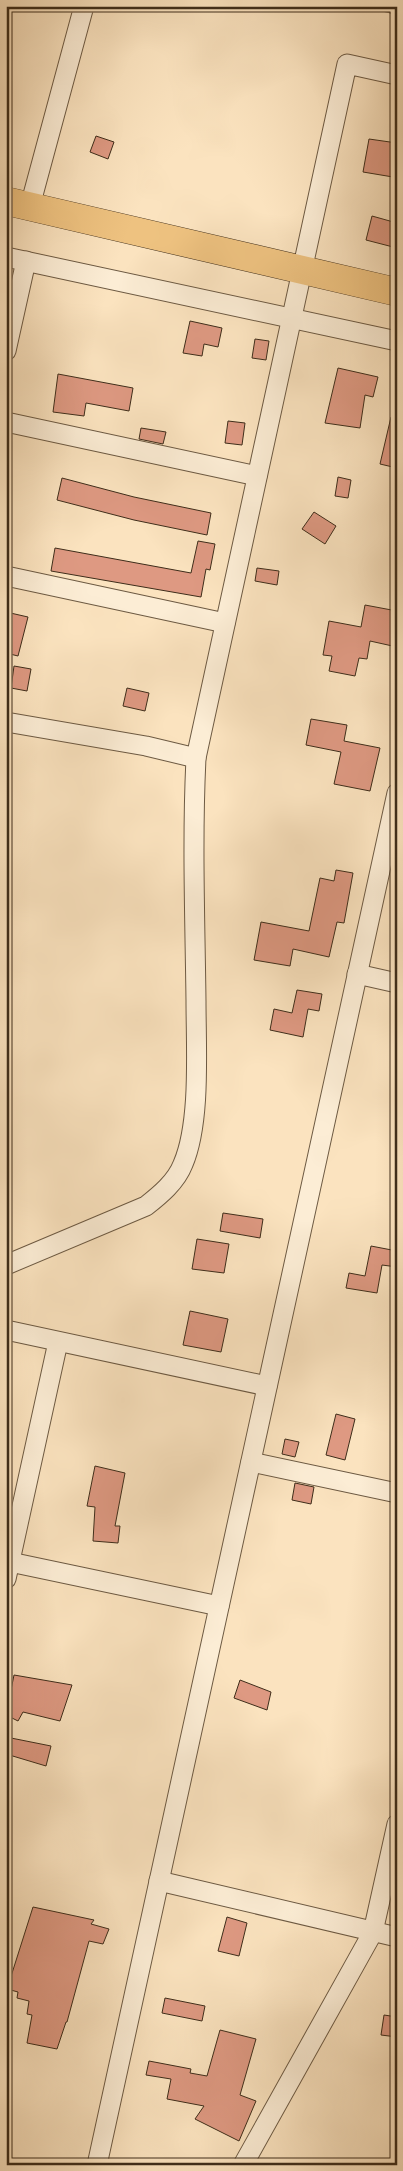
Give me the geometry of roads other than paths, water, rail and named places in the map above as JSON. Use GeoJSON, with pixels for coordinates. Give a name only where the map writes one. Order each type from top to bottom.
{"type":"FeatureCollection","features":[{"type":"Feature","properties":{"kind":"main road"},"geometry":{"type":"LineString","coordinates":[[18,203],[397,292]]}},
{"type":"Feature","properties":{"kind":"street"},"geometry":{"type":"LineString","coordinates":[[18,203],[84,6]]}},
{"type":"Feature","properties":{"kind":"street"},"geometry":{"type":"LineString","coordinates":[[6,1265],[146,1206],[163,1192],[183,1165],[191,1137],[197,1067],[194,810],[196,758],[347,64],[397,75]]}},
{"type":"Feature","properties":{"kind":"street"},"geometry":{"type":"LineString","coordinates":[[6,257],[397,341]]}},
{"type":"Feature","properties":{"kind":"street"},"geometry":{"type":"LineString","coordinates":[[6,351],[26,261]]}},
{"type":"Feature","properties":{"kind":"street"},"geometry":{"type":"LineString","coordinates":[[6,422],[257,476]]}},
{"type":"Feature","properties":{"kind":"street"},"geometry":{"type":"LineString","coordinates":[[6,576],[225,623]]}},
{"type":"Feature","properties":{"kind":"street"},"geometry":{"type":"LineString","coordinates":[[6,722],[146,746],[196,758]]}},
{"type":"Feature","properties":{"kind":"street"},"geometry":{"type":"LineString","coordinates":[[97,2165],[397,793]]}},
{"type":"Feature","properties":{"kind":"street"},"geometry":{"type":"LineString","coordinates":[[357,974],[397,983]]}},
{"type":"Feature","properties":{"kind":"street"},"geometry":{"type":"LineString","coordinates":[[6,1330],[267,1386]]}},
{"type":"Feature","properties":{"kind":"street"},"geometry":{"type":"LineString","coordinates":[[58,1342],[8,1570],[219,1606]]}},
{"type":"Feature","properties":{"kind":"street"},"geometry":{"type":"LineString","coordinates":[[251,1462],[397,1493]]}},
{"type":"Feature","properties":{"kind":"street"},"geometry":{"type":"LineString","coordinates":[[243,2165],[373,1932],[397,1824]]}},
{"type":"Feature","properties":{"kind":"street"},"geometry":{"type":"LineString","coordinates":[[159,1880],[397,1938]]}},
{"type":"Feature","properties":{"kind":"railway"},"geometry":{"type":"LineString","coordinates":[[367,6],[397,13]]}}]}
